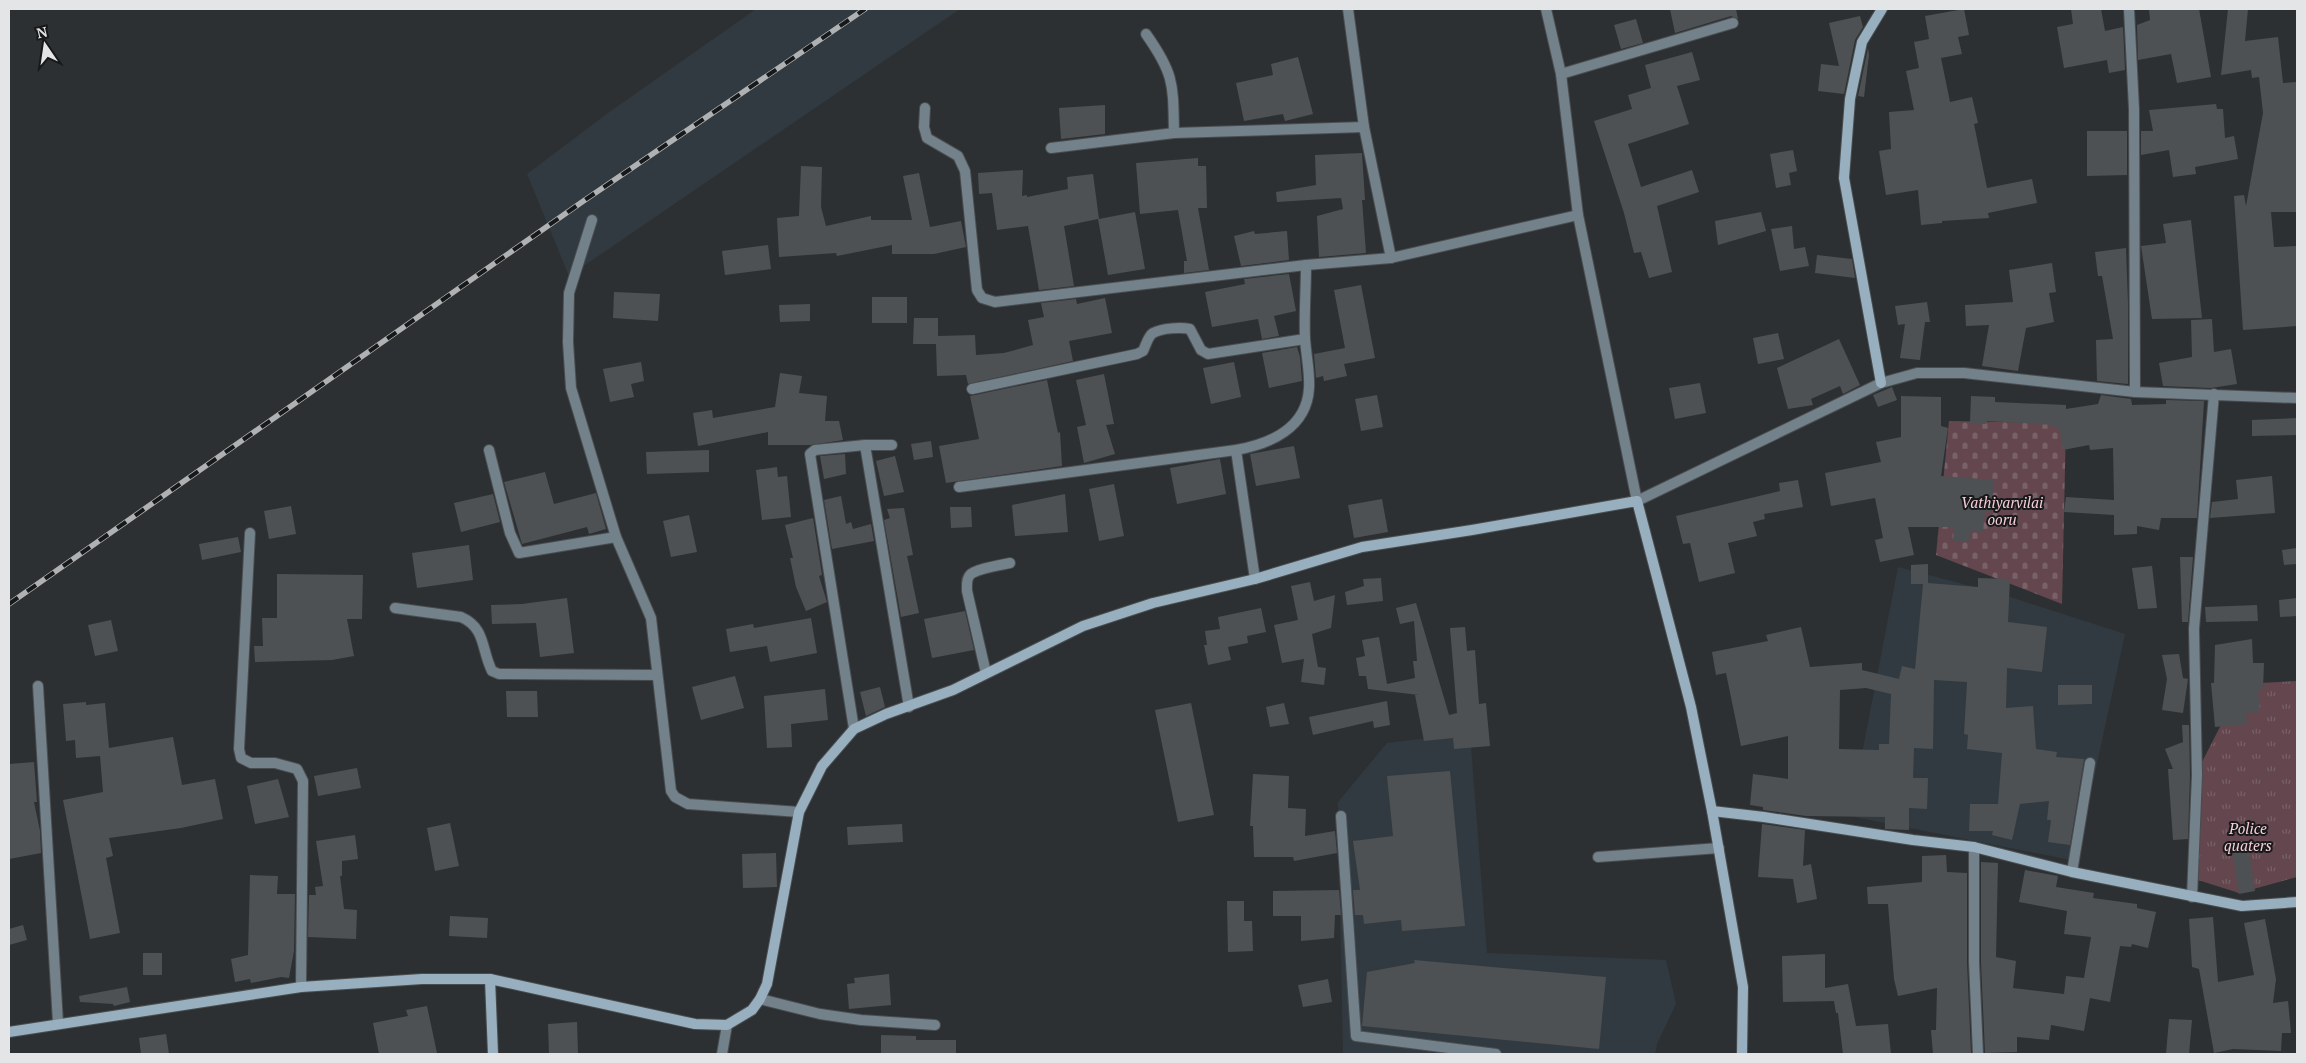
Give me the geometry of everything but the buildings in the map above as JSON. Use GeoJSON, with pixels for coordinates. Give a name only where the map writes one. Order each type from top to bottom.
{"type":"FeatureCollection","features":[{"type":"Feature","properties":{"kind":"street"},"geometry":{"type":"LineString","coordinates":[[1348,9],[1364,126],[1391,258]]}},
{"type":"Feature","properties":{"kind":"street"},"geometry":{"type":"LineString","coordinates":[[1546,9],[1561,74],[1578,215],[1637,501],[1691,707],[1719,848],[1743,987],[1742,1054]]}},
{"type":"Feature","properties":{"kind":"street"},"geometry":{"type":"LineString","coordinates":[[1881,383],[1844,178],[1850,99],[1862,42],[1882,9]]}},
{"type":"Feature","properties":{"kind":"street"},"geometry":{"type":"LineString","coordinates":[[2129,9],[2134,109],[2135,392]]}},
{"type":"Feature","properties":{"kind":"street"},"geometry":{"type":"LineString","coordinates":[[1561,74],[1733,23]]}},
{"type":"Feature","properties":{"kind":"street"},"geometry":{"type":"LineString","coordinates":[[1146,34],[1166,64],[1171,77],[1174,133]]}},
{"type":"Feature","properties":{"kind":"street"},"geometry":{"type":"LineString","coordinates":[[925,108],[924,127],[927,138],[958,156],[966,171],[977,290],[982,298],[988,301],[995,302],[1306,265],[1391,258],[1578,215]]}},
{"type":"Feature","properties":{"kind":"street"},"geometry":{"type":"LineString","coordinates":[[1051,148],[1174,133],[1364,126]]}},
{"type":"Feature","properties":{"kind":"street"},"geometry":{"type":"LineString","coordinates":[[592,220],[569,293],[568,342],[571,388],[616,537],[651,618],[669,785],[675,797],[688,804],[798,812]]}},
{"type":"Feature","properties":{"kind":"street"},"geometry":{"type":"LineString","coordinates":[[959,487],[1236,450],[1274,440],[1300,416],[1309,391],[1306,339],[1306,265]]}},
{"type":"Feature","properties":{"kind":"street"},"geometry":{"type":"LineString","coordinates":[[972,389],[1137,354],[1143,351],[1153,333],[1161,331],[1190,329],[1201,350],[1208,354],[1306,339]]}},
{"type":"Feature","properties":{"kind":"street"},"geometry":{"type":"LineString","coordinates":[[9,1032],[300,987],[422,979],[490,979],[695,1024],[727,1024],[752,1010],[767,984],[798,812],[822,766],[854,729],[886,714],[952,690],[1083,626],[1153,603],[1255,579],[1362,547],[1637,501],[1881,383],[1917,373],[1964,373],[2135,392],[2297,398]]}},
{"type":"Feature","properties":{"kind":"street"},"geometry":{"type":"LineString","coordinates":[[2192,897],[2197,775],[2194,629],[2214,394]]}},
{"type":"Feature","properties":{"kind":"street"},"geometry":{"type":"LineString","coordinates":[[866,445],[909,707]]}},
{"type":"Feature","properties":{"kind":"street"},"geometry":{"type":"LineString","coordinates":[[854,729],[810,456],[815,450],[866,445],[892,445]]}},
{"type":"Feature","properties":{"kind":"street"},"geometry":{"type":"LineString","coordinates":[[489,450],[510,533],[519,553],[616,537]]}},
{"type":"Feature","properties":{"kind":"street"},"geometry":{"type":"LineString","coordinates":[[1236,450],[1255,579]]}},
{"type":"Feature","properties":{"kind":"street"},"geometry":{"type":"LineString","coordinates":[[250,533],[239,749],[241,758],[251,763],[275,763],[297,769],[303,781],[300,987]]}},
{"type":"Feature","properties":{"kind":"street"},"geometry":{"type":"LineString","coordinates":[[986,673],[967,591],[967,582],[970,574],[976,571],[1010,563]]}},
{"type":"Feature","properties":{"kind":"street"},"geometry":{"type":"LineString","coordinates":[[395,608],[461,617],[470,621],[478,628],[492,670],[499,674],[657,675]]}},
{"type":"Feature","properties":{"kind":"street"},"geometry":{"type":"LineString","coordinates":[[38,686],[58,1023]]}},
{"type":"Feature","properties":{"kind":"street"},"geometry":{"type":"LineString","coordinates":[[2072,872],[2090,763]]}},
{"type":"Feature","properties":{"kind":"street"},"geometry":{"type":"LineString","coordinates":[[1712,811],[1913,840],[1974,846],[2072,872],[2242,906],[2297,902]]}},
{"type":"Feature","properties":{"kind":"street"},"geometry":{"type":"LineString","coordinates":[[1341,816],[1356,1036],[1496,1054]]}},
{"type":"Feature","properties":{"kind":"street"},"geometry":{"type":"LineString","coordinates":[[1974,846],[1974,962],[1978,1054]]}},
{"type":"Feature","properties":{"kind":"street"},"geometry":{"type":"LineString","coordinates":[[1598,857],[1719,848]]}},
{"type":"Feature","properties":{"kind":"street"},"geometry":{"type":"LineString","coordinates":[[490,979],[494,1054]]}},
{"type":"Feature","properties":{"kind":"street"},"geometry":{"type":"LineString","coordinates":[[760,999],[828,1016],[935,1025]]}},
{"type":"Feature","properties":{"kind":"street"},"geometry":{"type":"LineString","coordinates":[[722,1054],[727,1024]]}},
{"type":"Feature","properties":{"kind":"shaded area"},"geometry":{"type":"Polygon","coordinates":[[[756,9],[960,9],[569,276],[527,174],[608,113],[756,9]]]}},
{"type":"Feature","properties":{"kind":"shaded area"},"geometry":{"type":"Polygon","coordinates":[[[1898,567],[2001,594],[2125,634],[2076,861],[1850,816],[1898,567]]]}},
{"type":"Feature","properties":{"kind":"shaded area"},"geometry":{"type":"Polygon","coordinates":[[[1470,733],[1487,953],[1666,960],[1676,1004],[1657,1044],[1655,1054],[1343,1054],[1338,802],[1387,743],[1470,733]]]}},
{"type":"Feature","properties":{"kind":"green space","name":"Vathiyarvilai ooru"},"geometry":{"type":"Polygon","coordinates":[[[1949,421],[2066,423],[2062,604],[1936,555],[1949,421]]]}},
{"type":"Feature","properties":{"kind":"green space","name":"Police quaters"},"geometry":{"type":"Polygon","coordinates":[[[2297,681],[2297,877],[2239,893],[2198,880],[2202,762],[2242,684],[2297,681]]]}},
{"type":"Feature","properties":{"kind":"railway"},"geometry":{"type":"LineString","coordinates":[[9,604],[582,202],[865,9]]}}]}
